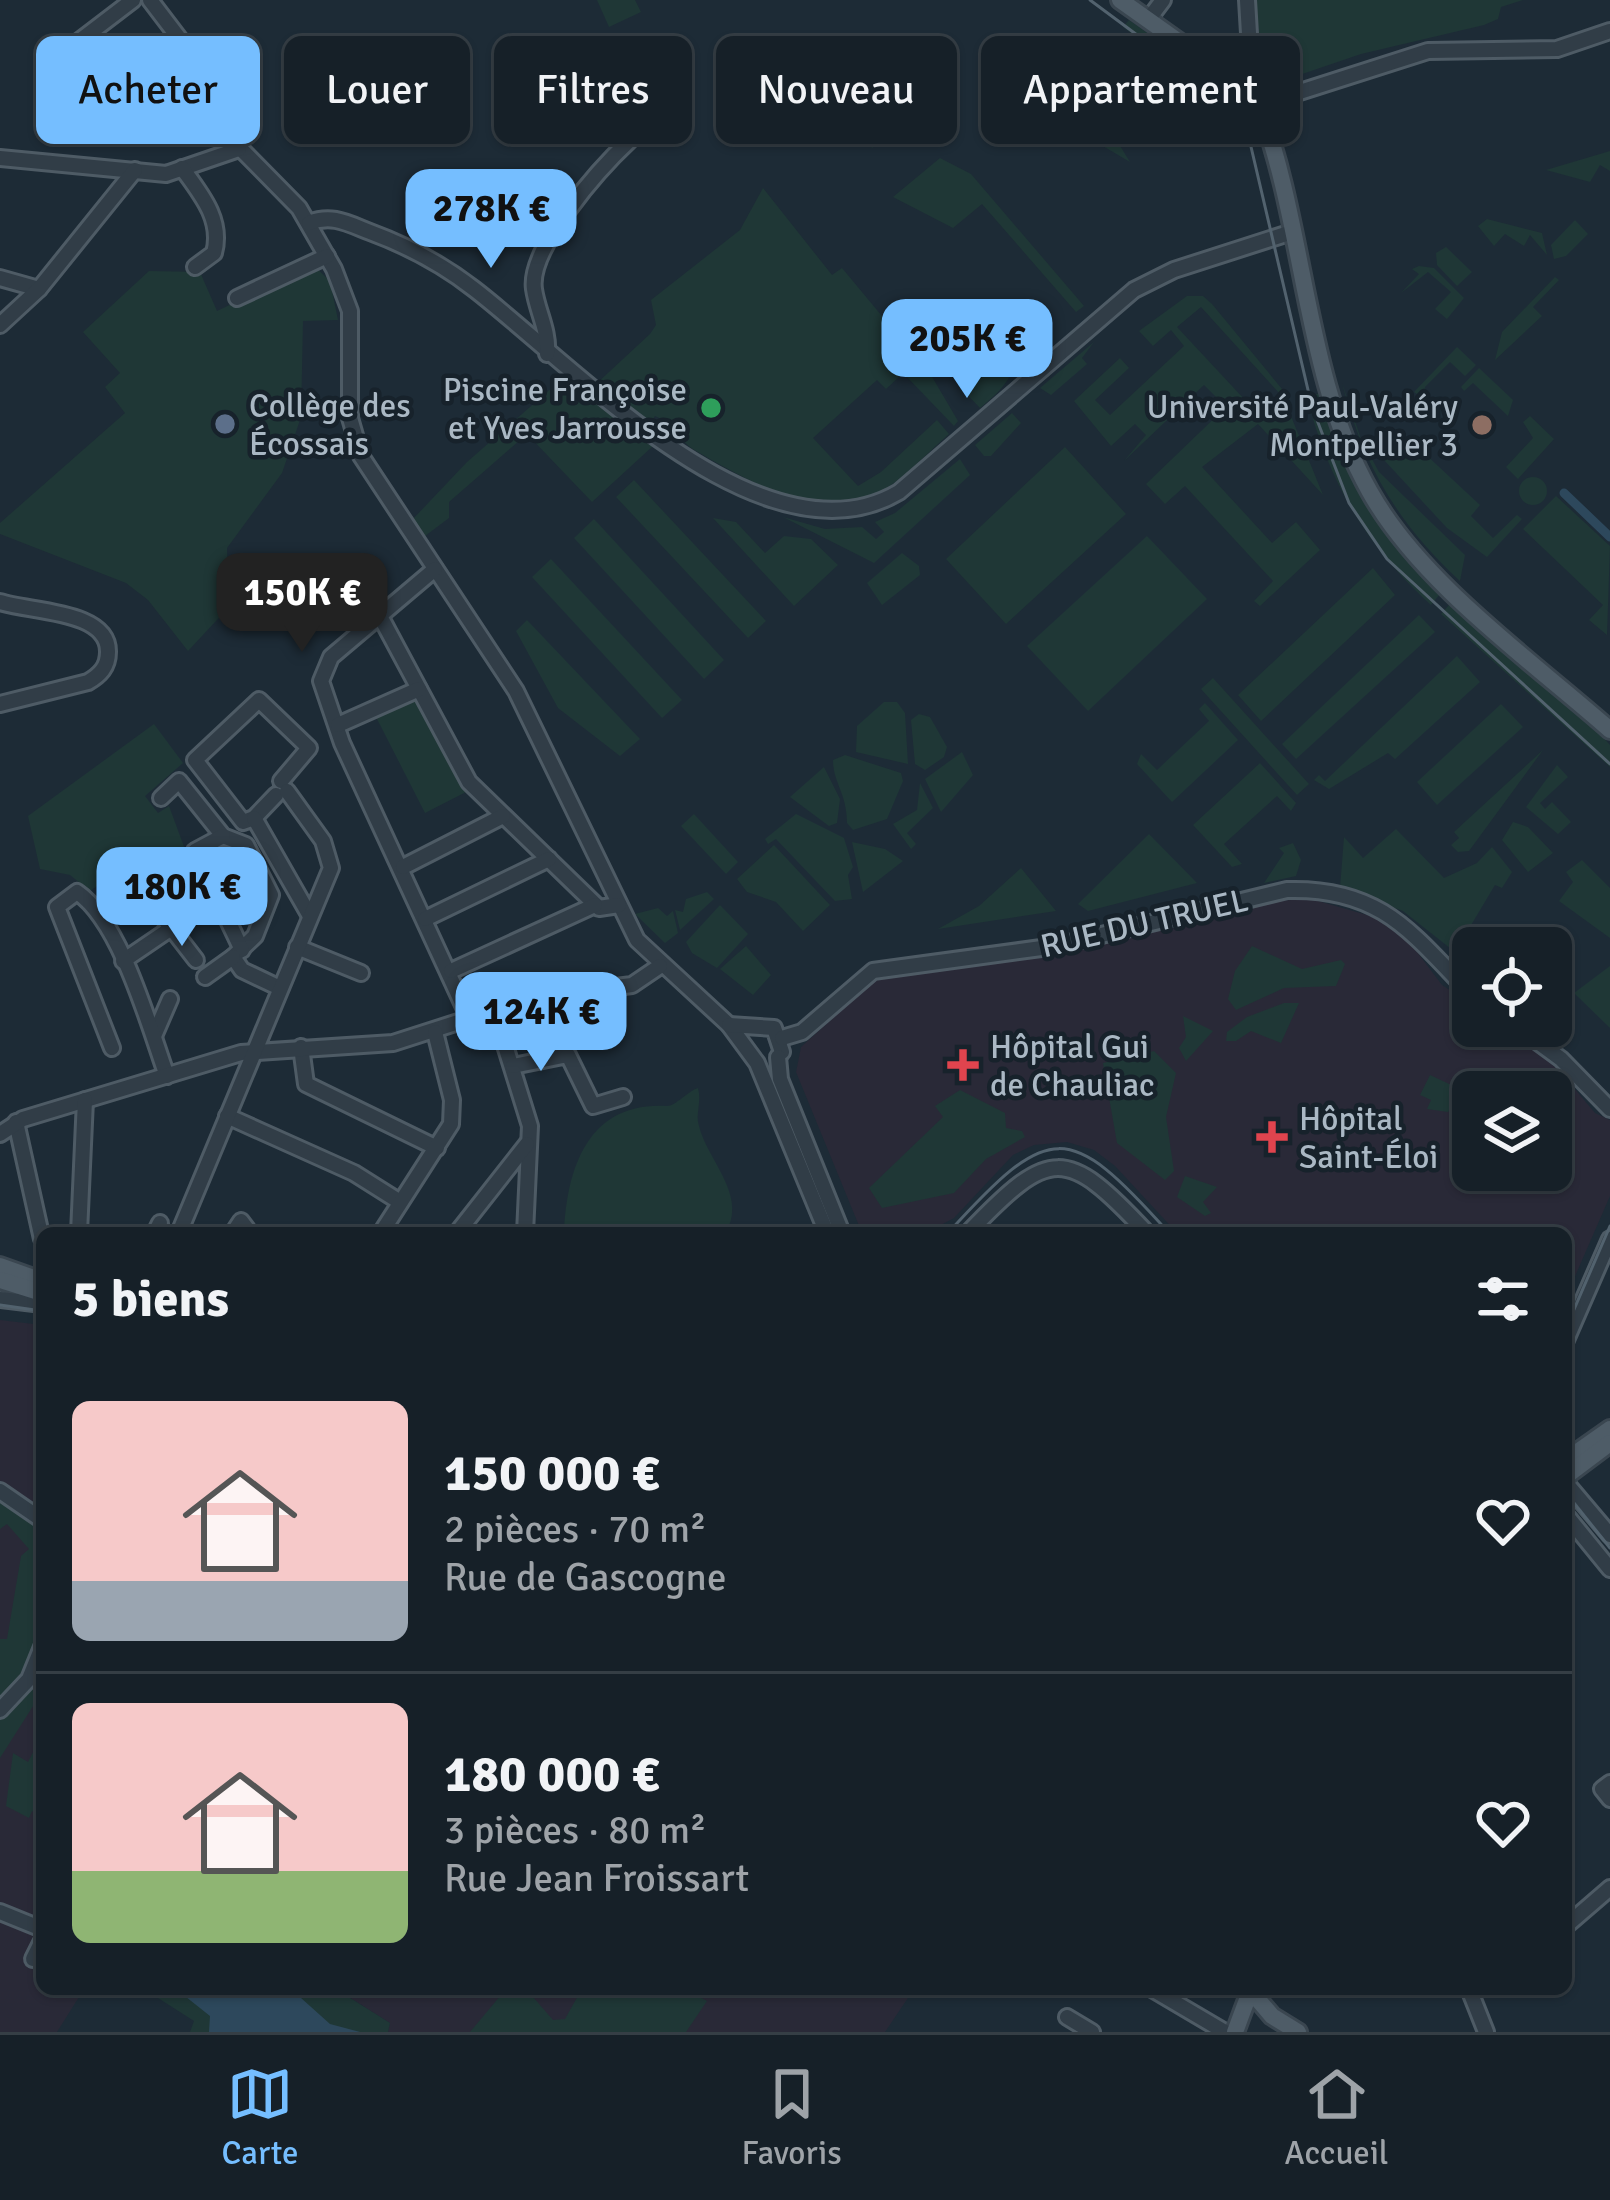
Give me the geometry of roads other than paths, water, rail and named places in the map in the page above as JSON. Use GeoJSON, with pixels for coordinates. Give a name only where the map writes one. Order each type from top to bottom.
{"type":"FeatureCollection","features":[{"type":"Feature","properties":{"kind":"main road"},"geometry":{"type":"LineString","coordinates":[[1120,0],[1171,36]]}},
{"type":"Feature","properties":{"kind":"main road"},"geometry":{"type":"LineString","coordinates":[[1269,144],[1345,436],[1380,509],[1427,567],[1610,730]]}},
{"type":"Feature","properties":{"kind":"main road"},"geometry":{"type":"LineString","coordinates":[[0,1266],[36,1279]]}},
{"type":"Feature","properties":{"kind":"main road"},"geometry":{"type":"LineString","coordinates":[[0,1280],[36,1291]]}},
{"type":"Feature","properties":{"kind":"main road"},"geometry":{"type":"LineString","coordinates":[[1572,1456],[1610,1429]]}},
{"type":"Feature","properties":{"kind":"main road"},"geometry":{"type":"LineString","coordinates":[[1572,1475],[1610,1443]]}},
{"type":"Feature","properties":{"kind":"main road"},"geometry":{"type":"LineString","coordinates":[[1234,2032],[1248,1995]]}},
{"type":"Feature","properties":{"kind":"main road"},"geometry":{"type":"LineString","coordinates":[[1254,1995],[1272,2016],[1298,2032]]}},
{"type":"Feature","properties":{"kind":"street"},"geometry":{"type":"LineString","coordinates":[[86,36],[133,0]]}},
{"type":"Feature","properties":{"kind":"street"},"geometry":{"type":"LineString","coordinates":[[1148,20],[1163,0]]}},
{"type":"Feature","properties":{"kind":"street"},"geometry":{"type":"LineString","coordinates":[[1247,0],[1249,36]]}},
{"type":"Feature","properties":{"kind":"street"},"geometry":{"type":"LineString","coordinates":[[157,3],[239,149],[309,224],[327,256],[350,311],[350,418],[357,446],[526,709],[637,940],[747,1037],[825,1227]]}},
{"type":"Feature","properties":{"kind":"street"},"geometry":{"type":"LineString","coordinates":[[1300,92],[1428,51],[1557,49],[1610,31]]}},
{"type":"Feature","properties":{"kind":"street"},"geometry":{"type":"LineString","coordinates":[[548,353],[534,289],[539,256],[609,159],[626,144]]}},
{"type":"Feature","properties":{"kind":"street"},"geometry":{"type":"LineString","coordinates":[[0,154],[134,170],[182,168],[239,149]]}},
{"type":"Feature","properties":{"kind":"street"},"geometry":{"type":"LineString","coordinates":[[182,168],[208,204],[218,238],[214,254],[195,267]]}},
{"type":"Feature","properties":{"kind":"street"},"geometry":{"type":"LineString","coordinates":[[0,326],[39,289],[134,170]]}},
{"type":"Feature","properties":{"kind":"street"},"geometry":{"type":"LineString","coordinates":[[309,224],[334,218],[418,252],[474,289],[632,420],[734,481],[785,503],[845,513],[898,493],[1147,282],[1292,232]]}},
{"type":"Feature","properties":{"kind":"street"},"geometry":{"type":"LineString","coordinates":[[237,298],[327,256]]}},
{"type":"Feature","properties":{"kind":"street"},"geometry":{"type":"LineString","coordinates":[[0,278],[39,289]]}},
{"type":"Feature","properties":{"kind":"street"},"geometry":{"type":"LineString","coordinates":[[435,569],[331,657],[322,673],[322,690],[469,1018]]}},
{"type":"Feature","properties":{"kind":"street"},"geometry":{"type":"LineString","coordinates":[[0,602],[87,621],[104,635],[109,654],[99,676],[88,682],[0,704]]}},
{"type":"Feature","properties":{"kind":"street"},"geometry":{"type":"LineString","coordinates":[[380,616],[469,782],[595,905]]}},
{"type":"Feature","properties":{"kind":"street"},"geometry":{"type":"LineString","coordinates":[[338,725],[419,689]]}},
{"type":"Feature","properties":{"kind":"street"},"geometry":{"type":"LineString","coordinates":[[259,700],[310,748],[282,789],[254,818],[243,822],[195,760],[259,700]]}},
{"type":"Feature","properties":{"kind":"street"},"geometry":{"type":"LineString","coordinates":[[160,798],[179,781],[223,836],[246,845],[271,895],[255,936],[205,977]]}},
{"type":"Feature","properties":{"kind":"street"},"geometry":{"type":"LineString","coordinates":[[181,1227],[332,868],[331,856],[282,789]]}},
{"type":"Feature","properties":{"kind":"street"},"geometry":{"type":"LineString","coordinates":[[403,867],[503,816]]}},
{"type":"Feature","properties":{"kind":"street"},"geometry":{"type":"LineString","coordinates":[[254,818],[310,916]]}},
{"type":"Feature","properties":{"kind":"street"},"geometry":{"type":"LineString","coordinates":[[223,836],[195,851],[242,970],[280,988]]}},
{"type":"Feature","properties":{"kind":"street"},"geometry":{"type":"LineString","coordinates":[[425,919],[549,859]]}},
{"type":"Feature","properties":{"kind":"street","name":"RUE DU TRUEL"},"geometry":{"type":"LineString","coordinates":[[781,1049],[874,970],[1056,946],[1287,890],[1318,892],[1396,918],[1452,975]]}},
{"type":"Feature","properties":{"kind":"street"},"geometry":{"type":"LineString","coordinates":[[112,1048],[59,901],[77,892],[123,961],[167,1076]]}},
{"type":"Feature","properties":{"kind":"street"},"geometry":{"type":"LineString","coordinates":[[145,894],[196,960]]}},
{"type":"Feature","properties":{"kind":"street"},"geometry":{"type":"LineString","coordinates":[[123,961],[217,897]]}},
{"type":"Feature","properties":{"kind":"street"},"geometry":{"type":"LineString","coordinates":[[451,971],[595,905],[619,905]]}},
{"type":"Feature","properties":{"kind":"street"},"geometry":{"type":"LineString","coordinates":[[297,947],[361,973]]}},
{"type":"Feature","properties":{"kind":"street"},"geometry":{"type":"LineString","coordinates":[[8,1128],[85,1100],[255,1051],[381,1045],[536,997],[632,985],[661,965]]}},
{"type":"Feature","properties":{"kind":"street"},"geometry":{"type":"LineString","coordinates":[[154,1036],[170,999]]}},
{"type":"Feature","properties":{"kind":"street"},"geometry":{"type":"LineString","coordinates":[[494,1010],[530,1126],[525,1227]]}},
{"type":"Feature","properties":{"kind":"street"},"geometry":{"type":"LineString","coordinates":[[747,1037],[769,1026],[781,1049],[780,1079],[840,1227]]}},
{"type":"Feature","properties":{"kind":"street"},"geometry":{"type":"LineString","coordinates":[[385,1227],[453,1114],[435,1032]]}},
{"type":"Feature","properties":{"kind":"street"},"geometry":{"type":"LineString","coordinates":[[301,1047],[306,1084],[436,1148]]}},
{"type":"Feature","properties":{"kind":"street"},"geometry":{"type":"LineString","coordinates":[[1545,1047],[1610,1109]]}},
{"type":"Feature","properties":{"kind":"street"},"geometry":{"type":"LineString","coordinates":[[757,1063],[781,1049]]}},
{"type":"Feature","properties":{"kind":"street"},"geometry":{"type":"LineString","coordinates":[[513,1066],[568,1055],[593,1106],[623,1097]]}},
{"type":"Feature","properties":{"kind":"street"},"geometry":{"type":"LineString","coordinates":[[79,1227],[85,1100]]}},
{"type":"Feature","properties":{"kind":"street"},"geometry":{"type":"LineString","coordinates":[[227,1116],[354,1173],[400,1202]]}},
{"type":"Feature","properties":{"kind":"street"},"geometry":{"type":"LineString","coordinates":[[0,1151],[8,1128]]}},
{"type":"Feature","properties":{"kind":"street"},"geometry":{"type":"LineString","coordinates":[[8,1128],[38,1227]]}},
{"type":"Feature","properties":{"kind":"street"},"geometry":{"type":"LineString","coordinates":[[462,1227],[527,1144]]}},
{"type":"Feature","properties":{"kind":"street"},"geometry":{"type":"LineString","coordinates":[[974,1227],[1026,1176],[1052,1168],[1077,1169],[1096,1179],[1141,1227]]}},
{"type":"Feature","properties":{"kind":"street"},"geometry":{"type":"LineString","coordinates":[[1572,1326],[1610,1239]]}},
{"type":"Feature","properties":{"kind":"street"},"geometry":{"type":"LineString","coordinates":[[0,1298],[36,1303]]}},
{"type":"Feature","properties":{"kind":"street"},"geometry":{"type":"LineString","coordinates":[[1572,1488],[1610,1535]]}},
{"type":"Feature","properties":{"kind":"street"},"geometry":{"type":"LineString","coordinates":[[0,1491],[36,1516]]}},
{"type":"Feature","properties":{"kind":"street"},"geometry":{"type":"LineString","coordinates":[[1572,1522],[1610,1569]]}},
{"type":"Feature","properties":{"kind":"street"},"geometry":{"type":"LineString","coordinates":[[0,1710],[29,1679],[36,1662]]}},
{"type":"Feature","properties":{"kind":"street"},"geometry":{"type":"LineString","coordinates":[[1572,1920],[1610,1888]]}},
{"type":"Feature","properties":{"kind":"street"},"geometry":{"type":"LineString","coordinates":[[0,1912],[36,1927]]}},
{"type":"Feature","properties":{"kind":"street"},"geometry":{"type":"LineString","coordinates":[[33,1959],[36,1953]]}},
{"type":"Feature","properties":{"kind":"street"},"geometry":{"type":"LineString","coordinates":[[1162,1995],[1225,2032]]}},
{"type":"Feature","properties":{"kind":"street"},"geometry":{"type":"LineString","coordinates":[[1471,1995],[1486,2032]]}},
{"type":"Feature","properties":{"kind":"street"},"geometry":{"type":"LineString","coordinates":[[1067,2017],[1092,2032]]}},
{"type":"Feature","properties":{"kind":"waterway"},"geometry":{"type":"LineString","coordinates":[[1564,493],[1610,537]]}},
{"type":"Feature","properties":{"kind":"tram line"},"geometry":{"type":"LineString","coordinates":[[1090,0],[1218,95],[1248,134],[1312,407],[1349,503],[1387,559],[1610,764]]}},
{"type":"Feature","properties":{"kind":"tram line"},"geometry":{"type":"LineString","coordinates":[[954,1227],[1011,1170],[1036,1154],[1059,1149],[1082,1154],[1106,1170],[1163,1227]]}},
{"type":"Feature","properties":{"kind":"tram line"},"geometry":{"type":"LineString","coordinates":[[1572,1314],[1610,1226]]}},
{"type":"Feature","properties":{"kind":"tram line"},"geometry":{"type":"LineString","coordinates":[[0,1305],[36,1310]]}},
{"type":"Feature","properties":{"kind":"tram line"},"geometry":{"type":"LineString","coordinates":[[1572,1500],[1610,1548]]}},
{"type":"Feature","properties":{"kind":"place","name":"Piscine Françoise et Yves Jarrousse"},"geometry":{"type":"Point","coordinates":[711,408]}},
{"type":"Feature","properties":{"kind":"place","name":"Collège des Écossais"},"geometry":{"type":"Point","coordinates":[225,424]}},
{"type":"Feature","properties":{"kind":"place","name":"Université Paul-Valéry Montpellier 3"},"geometry":{"type":"Point","coordinates":[1482,425]}},
{"type":"Feature","properties":{"kind":"place","name":"Hôpital Gui de Chauliac"},"geometry":{"type":"Point","coordinates":[963,1065]}},
{"type":"Feature","properties":{"kind":"place","name":"Hôpital Saint-Éloi"},"geometry":{"type":"Point","coordinates":[1272,1137]}}]}
